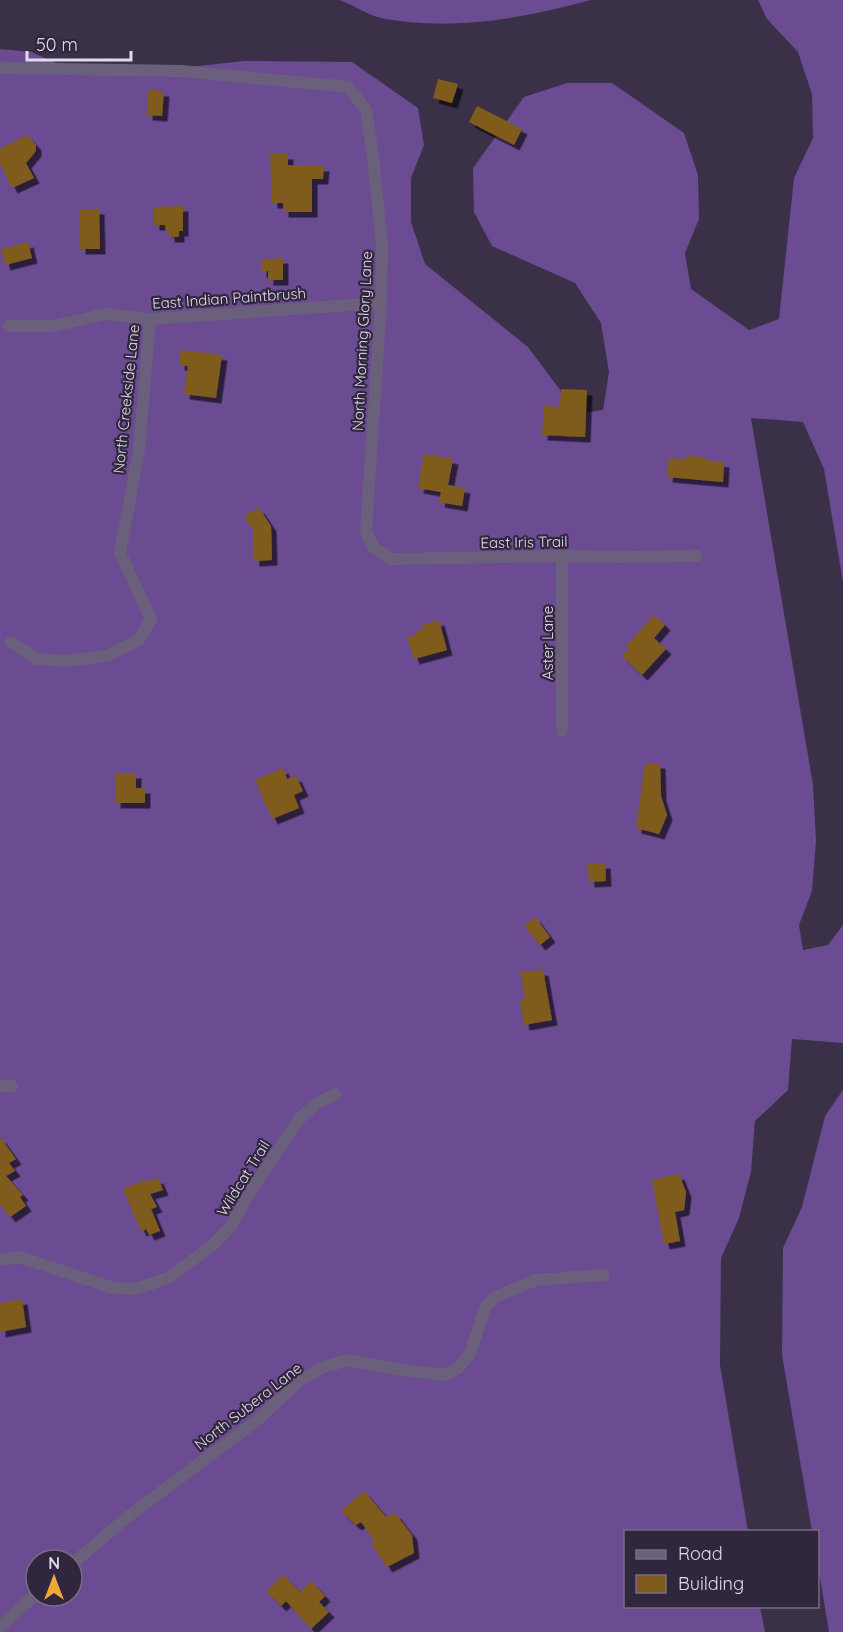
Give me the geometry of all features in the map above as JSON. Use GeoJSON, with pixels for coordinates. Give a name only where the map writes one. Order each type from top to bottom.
{"type":"FeatureCollection","features":[{"type":"Feature","properties":{"kind":"street","name":"North Morning Glory Lane"},"geometry":{"type":"LineString","coordinates":[[0,68],[181,70],[348,87],[366,110],[382,247],[381,303],[366,531]]}},
{"type":"Feature","properties":{"kind":"street","name":"East Indian Paintbrush"},"geometry":{"type":"LineString","coordinates":[[9,326],[53,326],[105,314],[150,319],[381,303]]}},
{"type":"Feature","properties":{"kind":"street","name":"North Creekside Lane"},"geometry":{"type":"LineString","coordinates":[[10,642],[37,659],[66,661],[106,656],[139,640],[151,619],[120,553],[139,450],[150,319]]}},
{"type":"Feature","properties":{"kind":"street","name":"East Iris Trail"},"geometry":{"type":"LineString","coordinates":[[366,531],[373,547],[391,559],[696,556]]}},
{"type":"Feature","properties":{"kind":"street","name":"Aster Lane"},"geometry":{"type":"LineString","coordinates":[[562,556],[562,731]]}},
{"type":"Feature","properties":{"kind":"street","name":"Wildcat Trail"},"geometry":{"type":"LineString","coordinates":[[0,1260],[19,1257],[112,1288],[135,1289],[168,1278],[213,1245],[232,1225],[248,1195],[299,1119],[316,1104],[335,1094]]}},
{"type":"Feature","properties":{"kind":"street","name":"North Subera Lane"},"geometry":{"type":"LineString","coordinates":[[84,1554],[130,1515],[255,1422],[298,1382],[323,1367],[348,1360],[401,1370],[446,1375],[458,1368],[470,1354],[485,1308],[495,1297],[536,1280],[604,1275]]}},
{"type":"Feature","properties":{"kind":"street"},"geometry":{"type":"LineString","coordinates":[[0,1627],[24,1605]]}},
{"type":"Feature","properties":{"kind":"shaded area"},"geometry":{"type":"Polygon","coordinates":[[[339,0],[591,0],[515,17],[437,24],[380,18],[339,0]]]}},
{"type":"Feature","properties":{"kind":"shaded area"},"geometry":{"type":"Polygon","coordinates":[[[758,0],[843,0],[843,582],[824,469],[803,422],[751,418],[813,785],[816,841],[812,891],[799,925],[803,950],[828,945],[843,925],[843,1043],[792,1039],[788,1090],[755,1121],[751,1172],[739,1218],[721,1258],[720,1365],[748,1530],[624,1530],[624,1608],[760,1608],[765,1632],[0,1632],[0,49],[31,52],[73,70],[124,74],[244,61],[352,62],[418,108],[424,145],[411,178],[411,222],[425,264],[528,347],[578,414],[603,410],[609,372],[601,323],[575,283],[492,246],[474,212],[473,168],[524,97],[567,83],[612,83],[684,133],[698,175],[699,219],[685,253],[691,289],[749,330],[779,319],[794,178],[813,138],[812,94],[798,52],[767,19],[758,0]]]}},
{"type":"Feature","properties":{"kind":"shaded area"},"geometry":{"type":"Polygon","coordinates":[[[843,1090],[843,1632],[829,1632],[819,1572],[819,1530],[812,1530],[782,1355],[783,1248],[802,1207],[825,1116],[843,1090]]]}},
{"type":"Feature","properties":{"kind":"building"},"geometry":{"type":"Polygon","coordinates":[[[438,79],[458,84],[452,103],[433,98],[438,79]]]}},
{"type":"Feature","properties":{"kind":"building"},"geometry":{"type":"Polygon","coordinates":[[[148,90],[164,91],[162,116],[147,115],[148,90]]]}},
{"type":"Feature","properties":{"kind":"building"},"geometry":{"type":"Polygon","coordinates":[[[477,106],[522,129],[514,145],[469,122],[477,106]]]}},
{"type":"Feature","properties":{"kind":"building"},"geometry":{"type":"Polygon","coordinates":[[[27,135],[36,145],[36,151],[26,163],[34,178],[12,188],[0,163],[0,149],[27,135]]]}},
{"type":"Feature","properties":{"kind":"building"},"geometry":{"type":"Polygon","coordinates":[[[270,154],[288,154],[288,165],[324,166],[323,179],[312,179],[312,212],[283,212],[283,203],[272,203],[270,154]]]}},
{"type":"Feature","properties":{"kind":"building"},"geometry":{"type":"Polygon","coordinates":[[[183,206],[183,231],[179,231],[179,237],[169,237],[165,225],[154,225],[154,207],[183,206]]]}},
{"type":"Feature","properties":{"kind":"building"},"geometry":{"type":"Polygon","coordinates":[[[80,209],[99,209],[100,249],[80,249],[80,209]]]}},
{"type":"Feature","properties":{"kind":"building"},"geometry":{"type":"Polygon","coordinates":[[[28,242],[32,258],[5,265],[1,249],[28,242]]]}},
{"type":"Feature","properties":{"kind":"building"},"geometry":{"type":"Polygon","coordinates":[[[283,258],[283,280],[268,280],[268,271],[261,272],[261,259],[283,258]]]}},
{"type":"Feature","properties":{"kind":"building"},"geometry":{"type":"Polygon","coordinates":[[[180,350],[222,355],[216,398],[184,394],[188,366],[179,365],[180,350]]]}},
{"type":"Feature","properties":{"kind":"building"},"geometry":{"type":"Polygon","coordinates":[[[561,389],[587,390],[585,437],[542,435],[544,406],[560,407],[561,389]]]}},
{"type":"Feature","properties":{"kind":"building"},"geometry":{"type":"Polygon","coordinates":[[[424,454],[453,459],[448,485],[465,488],[462,506],[439,502],[441,492],[418,488],[424,454]]]}},
{"type":"Feature","properties":{"kind":"building"},"geometry":{"type":"Polygon","coordinates":[[[686,456],[706,457],[705,460],[724,462],[723,482],[667,477],[669,458],[686,459],[686,456]]]}},
{"type":"Feature","properties":{"kind":"building"},"geometry":{"type":"Polygon","coordinates":[[[259,508],[271,526],[272,560],[254,561],[253,530],[244,516],[259,508]]]}},
{"type":"Feature","properties":{"kind":"building"},"geometry":{"type":"Polygon","coordinates":[[[654,615],[665,625],[654,638],[666,649],[642,675],[622,656],[629,648],[626,646],[654,615]]]}},
{"type":"Feature","properties":{"kind":"building"},"geometry":{"type":"Polygon","coordinates":[[[439,620],[447,650],[414,659],[407,637],[424,629],[422,625],[439,620]]]}},
{"type":"Feature","properties":{"kind":"building"},"geometry":{"type":"Polygon","coordinates":[[[645,763],[660,763],[661,796],[667,815],[659,834],[636,828],[645,763]]]}},
{"type":"Feature","properties":{"kind":"building"},"geometry":{"type":"Polygon","coordinates":[[[283,768],[287,779],[296,776],[303,791],[294,795],[299,808],[272,819],[255,780],[283,768]]]}},
{"type":"Feature","properties":{"kind":"building"},"geometry":{"type":"Polygon","coordinates":[[[116,773],[136,773],[136,788],[145,788],[145,803],[115,803],[116,773]]]}},
{"type":"Feature","properties":{"kind":"building"},"geometry":{"type":"Polygon","coordinates":[[[605,863],[606,881],[589,882],[588,864],[605,863]]]}},
{"type":"Feature","properties":{"kind":"building"},"geometry":{"type":"Polygon","coordinates":[[[535,917],[550,937],[540,945],[524,926],[535,917]]]}},
{"type":"Feature","properties":{"kind":"building"},"geometry":{"type":"Polygon","coordinates":[[[543,970],[552,1020],[524,1025],[520,999],[525,998],[520,972],[543,970]]]}},
{"type":"Feature","properties":{"kind":"building"},"geometry":{"type":"Polygon","coordinates":[[[0,1137],[16,1159],[9,1163],[15,1171],[6,1176],[23,1195],[20,1197],[26,1206],[10,1217],[0,1204],[0,1137]]]}},
{"type":"Feature","properties":{"kind":"building"},"geometry":{"type":"Polygon","coordinates":[[[679,1174],[686,1192],[684,1210],[675,1212],[680,1241],[664,1244],[652,1180],[679,1174]]]}},
{"type":"Feature","properties":{"kind":"building"},"geometry":{"type":"Polygon","coordinates":[[[158,1178],[163,1190],[150,1194],[157,1207],[151,1209],[160,1231],[149,1235],[146,1229],[141,1231],[123,1189],[145,1180],[146,1182],[158,1178]]]}},
{"type":"Feature","properties":{"kind":"building"},"geometry":{"type":"Polygon","coordinates":[[[22,1299],[26,1327],[0,1332],[0,1303],[22,1299]]]}},
{"type":"Feature","properties":{"kind":"building"},"geometry":{"type":"Polygon","coordinates":[[[364,1491],[386,1517],[395,1513],[412,1535],[414,1553],[387,1567],[371,1543],[375,1541],[361,1522],[356,1525],[341,1511],[364,1491]]]}},
{"type":"Feature","properties":{"kind":"building"},"geometry":{"type":"Polygon","coordinates":[[[283,1575],[300,1592],[311,1581],[325,1596],[319,1602],[329,1612],[311,1629],[286,1601],[281,1606],[266,1591],[283,1575]]]}}]}
